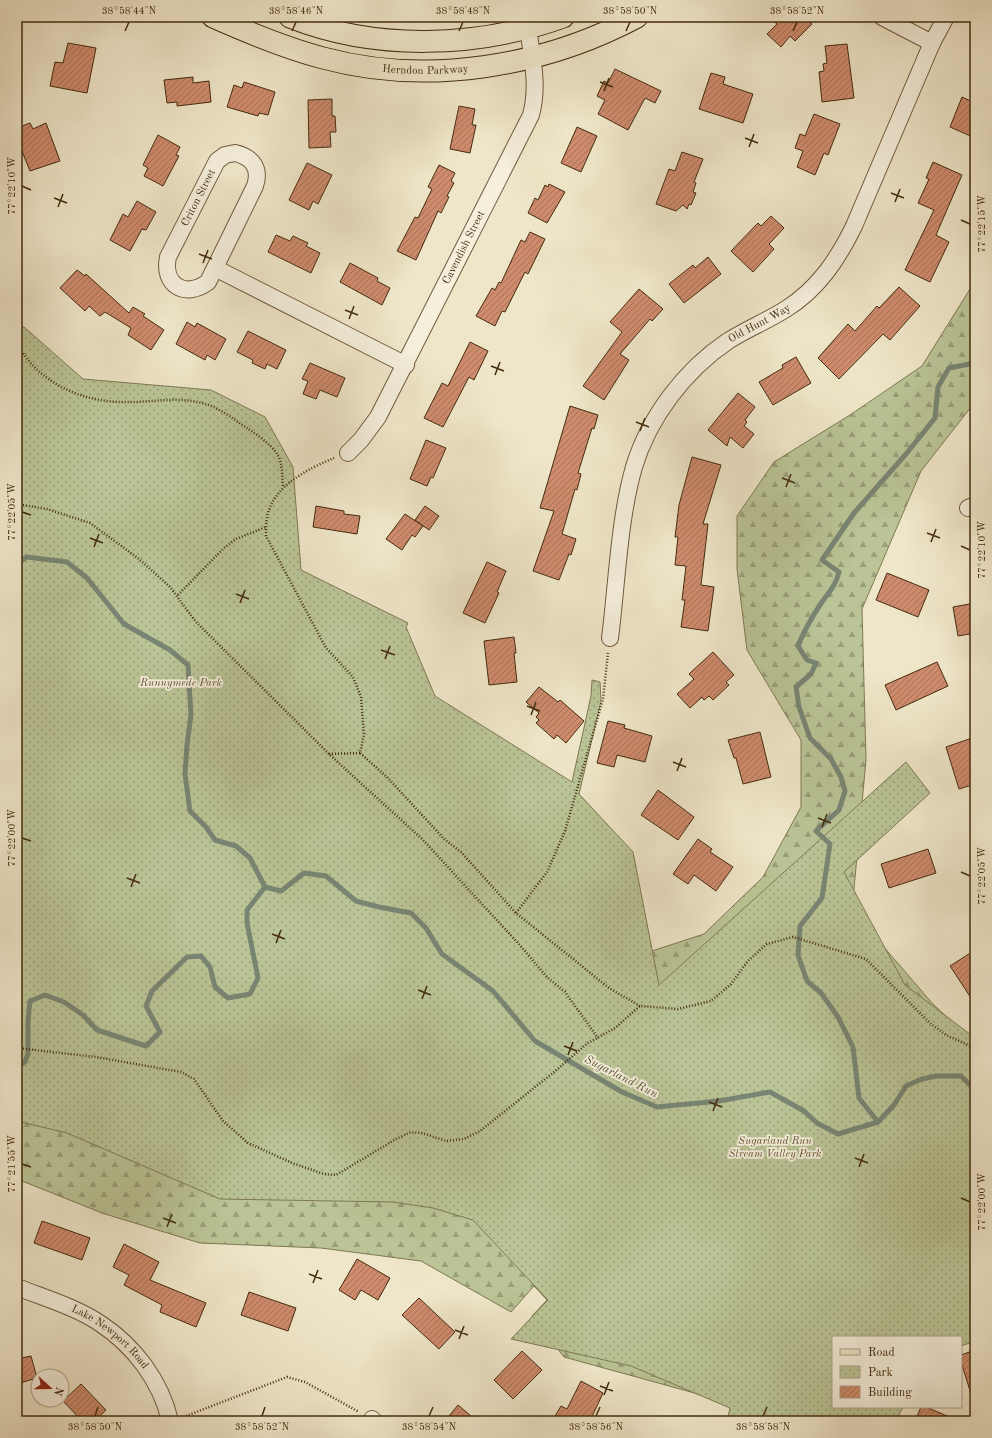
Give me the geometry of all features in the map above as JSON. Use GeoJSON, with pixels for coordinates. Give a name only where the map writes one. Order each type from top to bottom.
{"type":"FeatureCollection","features":[{"type":"Feature","properties":{"kind":"main road","name":"Herndon Parkway"},"geometry":{"type":"LineString","coordinates":[[213,17],[274,43],[324,58],[354,64],[413,71],[444,70],[532,58],[591,39],[637,17]]}},
{"type":"Feature","properties":{"kind":"main road"},"geometry":{"type":"LineString","coordinates":[[290,17],[330,29],[394,40],[455,40],[486,36],[528,28],[563,17]]}},
{"type":"Feature","properties":{"kind":"street"},"geometry":{"type":"LineString","coordinates":[[882,17],[932,43]]}},
{"type":"Feature","properties":{"kind":"street","name":"Old Hunt Way"},"geometry":{"type":"LineString","coordinates":[[610,638],[627,496],[635,466],[646,437],[662,408],[682,383],[702,362],[728,342],[786,309],[808,293],[828,271],[844,248],[932,43],[946,17]]}},
{"type":"Feature","properties":{"kind":"street","name":"Cavendish Street"},"geometry":{"type":"LineString","coordinates":[[348,453],[361,440],[378,418],[531,115],[536,92],[528,28]]}},
{"type":"Feature","properties":{"kind":"street","name":"Criton Street"},"geometry":{"type":"LineString","coordinates":[[235,153],[245,156],[253,162],[257,170],[258,179],[215,268],[208,282],[200,288],[191,290],[181,289],[173,284],[168,276],[166,267],[168,257],[217,162],[225,155],[235,153]]}},
{"type":"Feature","properties":{"kind":"street"},"geometry":{"type":"LineString","coordinates":[[215,268],[406,364]]}},
{"type":"Feature","properties":{"kind":"street","name":"Lake Newport Road"},"geometry":{"type":"LineString","coordinates":[[17,1287],[83,1314],[100,1324],[120,1339],[139,1359],[155,1382],[174,1420]]}},
{"type":"Feature","properties":{"kind":"path"},"geometry":{"type":"LineString","coordinates":[[17,343],[35,368],[59,386],[86,398],[123,402],[170,399],[187,400],[204,403],[224,412],[257,435],[278,454],[282,468],[283,487]]}},
{"type":"Feature","properties":{"kind":"path"},"geometry":{"type":"LineString","coordinates":[[348,453],[319,464],[283,487],[272,504],[267,517],[266,536],[326,648],[353,677],[361,697],[364,735],[360,753]]}},
{"type":"Feature","properties":{"kind":"path"},"geometry":{"type":"LineString","coordinates":[[17,504],[48,509],[90,523],[139,559],[178,595],[196,622],[329,754],[423,840],[504,927],[547,978],[565,992],[598,1038]]}},
{"type":"Feature","properties":{"kind":"path"},"geometry":{"type":"LineString","coordinates":[[178,595],[224,548],[236,539],[266,527]]}},
{"type":"Feature","properties":{"kind":"path"},"geometry":{"type":"LineString","coordinates":[[516,912],[548,872],[565,831],[602,698],[610,638]]}},
{"type":"Feature","properties":{"kind":"path"},"geometry":{"type":"LineString","coordinates":[[329,754],[360,753],[388,777],[444,839],[461,852],[516,912],[609,988],[640,1006],[678,1009],[711,1001],[730,984],[748,960],[767,944],[793,937],[866,959],[931,1024],[946,1035],[975,1048]]}},
{"type":"Feature","properties":{"kind":"path"},"geometry":{"type":"LineString","coordinates":[[17,1048],[96,1057],[182,1072],[194,1079],[222,1121],[248,1143],[292,1163],[324,1174],[336,1175],[396,1139],[411,1132],[446,1141],[464,1139],[498,1118],[588,1043],[615,1028],[640,1006]]}},
{"type":"Feature","properties":{"kind":"path"},"geometry":{"type":"LineString","coordinates":[[174,1420],[286,1377],[305,1382],[373,1420]]}},
{"type":"Feature","properties":{"kind":"green space","name":"Sugarland Run Stream Valley Park"},"geometry":{"type":"Polygon","coordinates":[[[975,281],[975,402],[921,471],[862,609],[866,760],[852,910],[932,1003],[975,1044],[944,1336],[832,1336],[832,1338],[738,1405],[564,1357],[532,1316],[547,1300],[534,1286],[511,1312],[421,1261],[321,1248],[200,1243],[102,1213],[17,1179],[17,788],[658,984],[652,951],[704,934],[763,877],[801,807],[801,740],[747,650],[737,569],[737,516],[774,462],[850,415],[922,366],[975,281]]]}},
{"type":"Feature","properties":{"kind":"green space","name":"Runnymede Park"},"geometry":{"type":"Polygon","coordinates":[[[17,327],[24,327],[83,379],[211,390],[265,417],[293,467],[301,570],[408,623],[406,627],[435,696],[572,782],[591,696],[592,680],[600,682],[601,701],[579,794],[633,852],[659,985],[906,762],[930,793],[844,872],[905,985],[975,1038],[975,1341],[962,1346],[962,1336],[832,1336],[832,1408],[902,1408],[896,1421],[727,1421],[730,1408],[631,1366],[511,1339],[548,1300],[473,1220],[433,1208],[393,1202],[220,1199],[67,1133],[17,1121],[17,327]]]}},
{"type":"Feature","properties":{"kind":"building"},"geometry":{"type":"Polygon","coordinates":[[[769,17],[805,17],[812,24],[795,41],[790,36],[781,47],[767,34],[777,24],[769,17]]]}},
{"type":"Feature","properties":{"kind":"building"},"geometry":{"type":"Polygon","coordinates":[[[68,43],[96,48],[87,93],[50,86],[55,62],[63,63],[68,43]]]}},
{"type":"Feature","properties":{"kind":"building"},"geometry":{"type":"Polygon","coordinates":[[[847,44],[854,98],[822,102],[819,72],[824,71],[823,64],[827,63],[825,46],[847,44]]]}},
{"type":"Feature","properties":{"kind":"building"},"geometry":{"type":"Polygon","coordinates":[[[615,69],[661,91],[655,103],[645,98],[628,130],[598,114],[605,100],[597,96],[604,81],[608,83],[615,69]]]}},
{"type":"Feature","properties":{"kind":"building"},"geometry":{"type":"Polygon","coordinates":[[[711,73],[725,77],[723,84],[753,94],[743,123],[699,109],[711,73]]]}},
{"type":"Feature","properties":{"kind":"building"},"geometry":{"type":"Polygon","coordinates":[[[193,77],[193,83],[209,81],[211,102],[177,106],[177,102],[167,103],[164,80],[193,77]]]}},
{"type":"Feature","properties":{"kind":"building"},"geometry":{"type":"Polygon","coordinates":[[[244,82],[275,92],[268,115],[259,113],[258,116],[227,107],[234,85],[242,88],[244,82]]]}},
{"type":"Feature","properties":{"kind":"building"},"geometry":{"type":"Polygon","coordinates":[[[962,97],[975,103],[975,138],[950,127],[962,97]]]}},
{"type":"Feature","properties":{"kind":"building"},"geometry":{"type":"Polygon","coordinates":[[[332,99],[332,116],[335,116],[336,132],[330,132],[331,147],[309,148],[308,100],[332,99]]]}},
{"type":"Feature","properties":{"kind":"building"},"geometry":{"type":"Polygon","coordinates":[[[459,106],[475,109],[472,125],[476,125],[470,153],[450,149],[459,106]]]}},
{"type":"Feature","properties":{"kind":"building"},"geometry":{"type":"Polygon","coordinates":[[[814,114],[840,124],[828,155],[824,153],[815,175],[797,167],[803,151],[795,148],[800,134],[805,136],[814,114]]]}},
{"type":"Feature","properties":{"kind":"building"},"geometry":{"type":"Polygon","coordinates":[[[30,123],[33,129],[46,123],[60,161],[30,171],[17,139],[17,128],[30,123]]]}},
{"type":"Feature","properties":{"kind":"building"},"geometry":{"type":"Polygon","coordinates":[[[577,127],[597,136],[581,172],[561,163],[577,127]]]}},
{"type":"Feature","properties":{"kind":"building"},"geometry":{"type":"Polygon","coordinates":[[[158,135],[180,147],[176,155],[179,156],[163,186],[144,176],[148,168],[143,165],[158,135]]]}},
{"type":"Feature","properties":{"kind":"building"},"geometry":{"type":"Polygon","coordinates":[[[682,152],[703,159],[694,182],[696,183],[693,192],[696,193],[691,205],[689,204],[687,209],[683,205],[676,211],[656,204],[669,169],[675,171],[682,152]]]}},
{"type":"Feature","properties":{"kind":"building"},"geometry":{"type":"Polygon","coordinates":[[[933,162],[962,175],[936,235],[949,242],[930,282],[905,270],[934,210],[918,203],[929,179],[926,178],[933,162]]]}},
{"type":"Feature","properties":{"kind":"building"},"geometry":{"type":"Polygon","coordinates":[[[307,163],[332,175],[318,204],[313,201],[309,210],[289,200],[307,163]]]}},
{"type":"Feature","properties":{"kind":"building"},"geometry":{"type":"Polygon","coordinates":[[[439,165],[455,173],[451,181],[454,183],[447,196],[449,197],[441,213],[438,211],[416,260],[397,251],[415,217],[418,218],[432,189],[428,187],[439,165]]]}},
{"type":"Feature","properties":{"kind":"building"},"geometry":{"type":"Polygon","coordinates":[[[549,184],[565,192],[547,223],[528,213],[535,198],[538,200],[545,185],[548,187],[549,184]]]}},
{"type":"Feature","properties":{"kind":"building"},"geometry":{"type":"Polygon","coordinates":[[[137,201],[156,212],[146,230],[142,229],[130,251],[110,240],[123,214],[128,217],[137,201]]]}},
{"type":"Feature","properties":{"kind":"building"},"geometry":{"type":"Polygon","coordinates":[[[771,216],[784,228],[769,244],[774,249],[753,272],[731,251],[758,223],[761,226],[771,216]]]}},
{"type":"Feature","properties":{"kind":"building"},"geometry":{"type":"Polygon","coordinates":[[[530,232],[545,239],[528,274],[525,272],[505,312],[502,311],[495,326],[476,316],[492,288],[495,290],[499,282],[501,283],[521,240],[525,242],[530,232]]]}},
{"type":"Feature","properties":{"kind":"building"},"geometry":{"type":"Polygon","coordinates":[[[276,235],[290,241],[293,236],[308,243],[306,246],[320,253],[311,273],[268,252],[276,235]]]}},
{"type":"Feature","properties":{"kind":"building"},"geometry":{"type":"Polygon","coordinates":[[[708,257],[721,274],[684,303],[669,284],[693,265],[695,268],[708,257]]]}},
{"type":"Feature","properties":{"kind":"building"},"geometry":{"type":"Polygon","coordinates":[[[350,263],[378,278],[377,281],[390,288],[382,305],[340,282],[350,263]]]}},
{"type":"Feature","properties":{"kind":"building"},"geometry":{"type":"Polygon","coordinates":[[[77,270],[85,276],[86,274],[129,313],[133,307],[145,314],[143,316],[164,330],[151,350],[128,335],[131,328],[105,312],[100,316],[89,306],[85,311],[60,288],[77,270]]]}},
{"type":"Feature","properties":{"kind":"building"},"geometry":{"type":"Polygon","coordinates":[[[899,287],[920,306],[890,340],[883,334],[839,379],[818,358],[848,324],[855,331],[877,306],[879,308],[899,287]]]}},
{"type":"Feature","properties":{"kind":"building"},"geometry":{"type":"Polygon","coordinates":[[[639,289],[663,309],[652,321],[650,319],[620,354],[629,360],[604,400],[583,386],[622,332],[610,322],[639,289]]]}},
{"type":"Feature","properties":{"kind":"building"},"geometry":{"type":"Polygon","coordinates":[[[187,322],[195,327],[197,323],[226,339],[215,360],[207,355],[205,360],[176,344],[187,322]]]}},
{"type":"Feature","properties":{"kind":"building"},"geometry":{"type":"Polygon","coordinates":[[[248,331],[286,350],[277,369],[267,364],[265,369],[252,363],[253,360],[237,352],[248,331]]]}},
{"type":"Feature","properties":{"kind":"building"},"geometry":{"type":"Polygon","coordinates":[[[470,342],[488,351],[474,380],[469,377],[443,427],[424,418],[442,383],[448,386],[470,342]]]}},
{"type":"Feature","properties":{"kind":"building"},"geometry":{"type":"Polygon","coordinates":[[[796,357],[811,383],[773,405],[759,382],[783,368],[782,365],[796,357]]]}},
{"type":"Feature","properties":{"kind":"building"},"geometry":{"type":"Polygon","coordinates":[[[310,363],[345,378],[337,397],[320,390],[316,399],[303,394],[308,381],[302,379],[310,363]]]}},
{"type":"Feature","properties":{"kind":"building"},"geometry":{"type":"Polygon","coordinates":[[[738,393],[755,407],[745,420],[747,422],[744,426],[754,434],[743,448],[730,437],[727,446],[708,430],[738,393]]]}},
{"type":"Feature","properties":{"kind":"building"},"geometry":{"type":"Polygon","coordinates":[[[570,406],[598,415],[594,429],[592,428],[578,473],[581,474],[577,490],[575,489],[562,534],[576,539],[571,555],[569,554],[559,580],[533,571],[554,511],[540,508],[570,406]]]}},
{"type":"Feature","properties":{"kind":"building"},"geometry":{"type":"Polygon","coordinates":[[[426,440],[446,448],[433,478],[431,477],[427,486],[410,479],[426,440]]]}},
{"type":"Feature","properties":{"kind":"building"},"geometry":{"type":"Polygon","coordinates":[[[692,457],[721,465],[703,524],[708,524],[701,585],[714,587],[708,631],[681,627],[685,600],[682,600],[686,566],[675,565],[678,537],[675,537],[679,505],[692,457]]]}},
{"type":"Feature","properties":{"kind":"building"},"geometry":{"type":"Polygon","coordinates":[[[316,506],[344,511],[344,514],[360,516],[357,534],[313,527],[316,506]]]}},
{"type":"Feature","properties":{"kind":"building"},"geometry":{"type":"Polygon","coordinates":[[[425,506],[439,516],[429,530],[415,520],[425,506]]]}},
{"type":"Feature","properties":{"kind":"building"},"geometry":{"type":"Polygon","coordinates":[[[405,514],[423,526],[415,537],[412,535],[402,550],[386,539],[405,514]]]}},
{"type":"Feature","properties":{"kind":"building"},"geometry":{"type":"Polygon","coordinates":[[[487,562],[506,571],[497,592],[499,593],[485,623],[463,613],[487,562]]]}},
{"type":"Feature","properties":{"kind":"building"},"geometry":{"type":"Polygon","coordinates":[[[887,573],[929,590],[918,617],[876,600],[887,573]]]}},
{"type":"Feature","properties":{"kind":"building"},"geometry":{"type":"Polygon","coordinates":[[[975,603],[975,633],[958,636],[953,607],[975,603]]]}},
{"type":"Feature","properties":{"kind":"building"},"geometry":{"type":"Polygon","coordinates":[[[514,637],[517,682],[489,685],[484,641],[514,637]]]}},
{"type":"Feature","properties":{"kind":"building"},"geometry":{"type":"Polygon","coordinates":[[[713,652],[734,675],[726,682],[729,685],[713,700],[709,696],[704,700],[702,697],[690,708],[677,694],[694,679],[689,674],[713,652]]]}},
{"type":"Feature","properties":{"kind":"building"},"geometry":{"type":"Polygon","coordinates":[[[937,662],[948,686],[896,710],[885,685],[937,662]]]}},
{"type":"Feature","properties":{"kind":"building"},"geometry":{"type":"Polygon","coordinates":[[[539,687],[558,702],[560,700],[584,721],[566,743],[557,735],[554,739],[536,723],[539,720],[536,717],[539,713],[526,702],[539,687]]]}},
{"type":"Feature","properties":{"kind":"building"},"geometry":{"type":"Polygon","coordinates":[[[608,721],[625,725],[624,728],[652,736],[645,762],[617,755],[614,767],[597,763],[608,721]]]}},
{"type":"Feature","properties":{"kind":"building"},"geometry":{"type":"Polygon","coordinates":[[[760,732],[771,777],[743,784],[736,758],[734,758],[728,740],[760,732]]]}},
{"type":"Feature","properties":{"kind":"building"},"geometry":{"type":"Polygon","coordinates":[[[975,737],[975,784],[959,789],[946,747],[975,737]]]}},
{"type":"Feature","properties":{"kind":"building"},"geometry":{"type":"Polygon","coordinates":[[[658,790],[694,817],[678,840],[641,815],[658,790]]]}},
{"type":"Feature","properties":{"kind":"building"},"geometry":{"type":"Polygon","coordinates":[[[698,839],[712,849],[710,852],[733,867],[716,891],[694,875],[688,884],[673,874],[698,839]]]}},
{"type":"Feature","properties":{"kind":"building"},"geometry":{"type":"Polygon","coordinates":[[[928,849],[936,873],[889,888],[881,864],[928,849]]]}},
{"type":"Feature","properties":{"kind":"building"},"geometry":{"type":"Polygon","coordinates":[[[975,950],[975,1004],[950,966],[975,950]]]}},
{"type":"Feature","properties":{"kind":"building"},"geometry":{"type":"Polygon","coordinates":[[[42,1221],[90,1238],[82,1260],[34,1243],[42,1221]]]}},
{"type":"Feature","properties":{"kind":"building"},"geometry":{"type":"Polygon","coordinates":[[[124,1244],[159,1262],[150,1280],[206,1303],[196,1327],[160,1312],[162,1305],[124,1285],[129,1275],[113,1267],[124,1244]]]}},
{"type":"Feature","properties":{"kind":"building"},"geometry":{"type":"Polygon","coordinates":[[[357,1259],[390,1278],[378,1300],[361,1290],[355,1300],[339,1290],[357,1259]]]}},
{"type":"Feature","properties":{"kind":"building"},"geometry":{"type":"Polygon","coordinates":[[[249,1292],[296,1308],[288,1331],[241,1315],[249,1292]]]}},
{"type":"Feature","properties":{"kind":"building"},"geometry":{"type":"Polygon","coordinates":[[[419,1298],[455,1332],[439,1349],[402,1315],[419,1298]]]}},
{"type":"Feature","properties":{"kind":"building"},"geometry":{"type":"Polygon","coordinates":[[[975,1350],[975,1396],[972,1397],[962,1365],[962,1355],[975,1350]]]}},
{"type":"Feature","properties":{"kind":"building"},"geometry":{"type":"Polygon","coordinates":[[[522,1351],[542,1370],[513,1399],[494,1380],[522,1351]]]}},
{"type":"Feature","properties":{"kind":"building"},"geometry":{"type":"Polygon","coordinates":[[[31,1356],[34,1368],[30,1368],[30,1380],[17,1384],[17,1359],[31,1356]]]}},
{"type":"Feature","properties":{"kind":"building"},"geometry":{"type":"Polygon","coordinates":[[[581,1381],[603,1393],[590,1421],[552,1421],[561,1406],[567,1409],[581,1381]]]}},
{"type":"Feature","properties":{"kind":"building"},"geometry":{"type":"Polygon","coordinates":[[[81,1384],[106,1410],[95,1421],[82,1421],[70,1408],[70,1394],[81,1384]]]}},
{"type":"Feature","properties":{"kind":"building"},"geometry":{"type":"Polygon","coordinates":[[[458,1405],[477,1421],[445,1421],[458,1405]]]}},
{"type":"Feature","properties":{"kind":"building"},"geometry":{"type":"Polygon","coordinates":[[[921,1408],[928,1408],[959,1421],[915,1421],[921,1408]]]}},
{"type":"Feature","properties":{"kind":"waterway"},"geometry":{"type":"LineString","coordinates":[[878,1122],[859,1098],[853,1047],[838,1017],[821,993],[807,981],[798,955],[800,926],[822,898],[830,844],[816,831],[839,810],[845,791],[841,777],[831,759],[810,738],[799,707],[796,687],[811,674],[816,663],[807,660],[798,646],[812,618],[838,577],[839,572],[822,560],[854,513],[906,454],[935,418],[938,387],[949,368],[975,363]]}},
{"type":"Feature","properties":{"kind":"waterway","name":"Sugarland Run"},"geometry":{"type":"LineString","coordinates":[[17,563],[27,557],[67,562],[87,578],[124,624],[170,650],[188,665],[191,715],[185,774],[190,811],[206,827],[215,840],[236,846],[250,858],[265,887],[281,891],[304,873],[326,876],[356,901],[411,913],[426,928],[442,954],[493,991],[535,1041],[622,1092],[657,1107],[719,1101],[770,1092],[804,1111],[817,1123],[838,1134],[878,1122],[894,1105],[906,1086],[922,1079],[936,1076],[961,1076],[975,1090]]}},
{"type":"Feature","properties":{"kind":"waterway"},"geometry":{"type":"LineString","coordinates":[[17,1067],[25,1062],[28,1054],[28,1022],[30,1001],[45,995],[64,1002],[83,1015],[97,1030],[146,1046],[160,1032],[146,1006],[152,991],[187,957],[201,956],[210,967],[215,987],[228,998],[250,994],[258,978],[247,923],[247,910],[265,887]]}}]}
